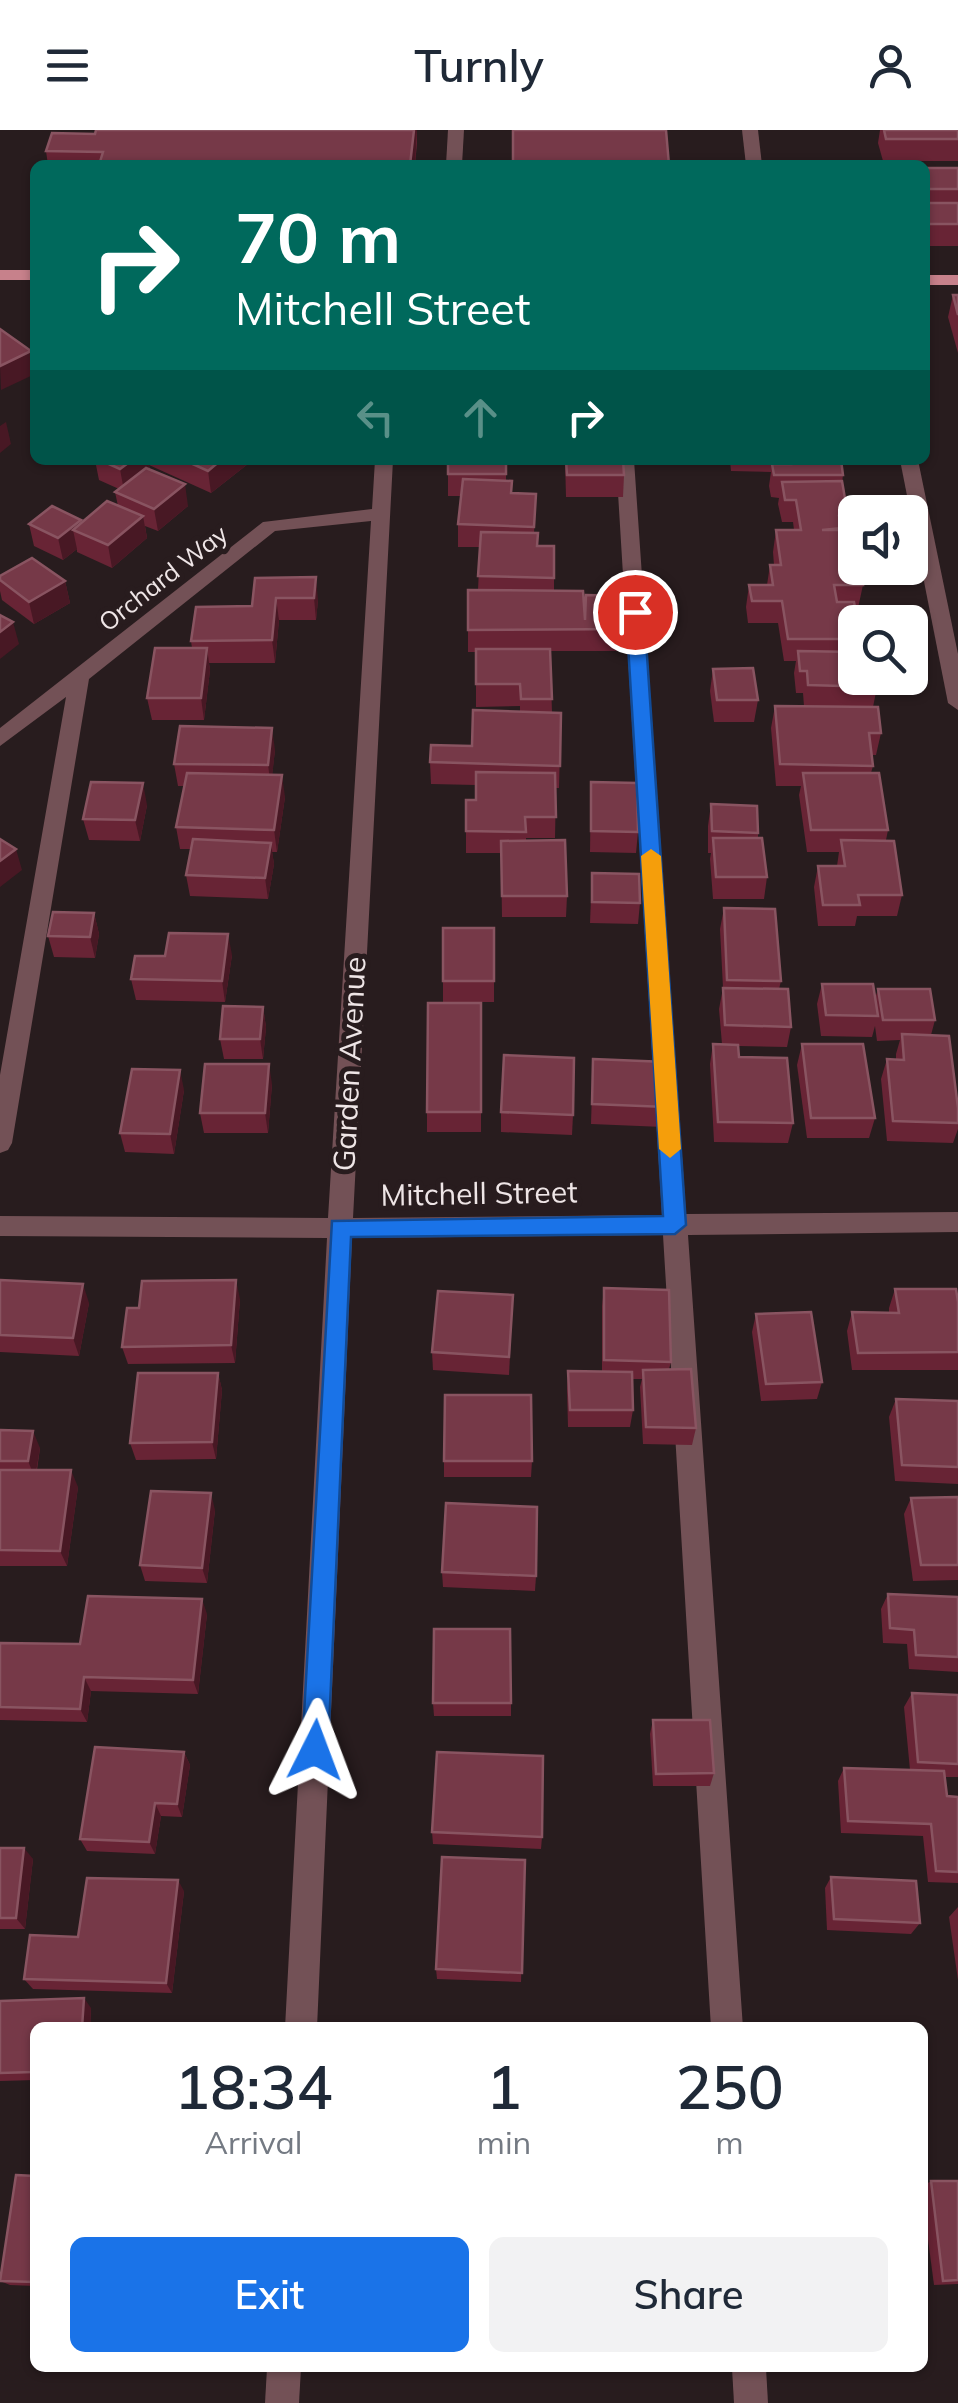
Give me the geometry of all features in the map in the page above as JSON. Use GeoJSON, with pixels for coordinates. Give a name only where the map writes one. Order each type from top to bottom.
{"type":"FeatureCollection","features":[{"type":"Feature","properties":{"kind":"main road"},"geometry":{"type":"LineString","coordinates":[[0,275],[30,275]]}},
{"type":"Feature","properties":{"kind":"main road"},"geometry":{"type":"LineString","coordinates":[[930,280],[958,280]]}},
{"type":"Feature","properties":{"kind":"street"},"geometry":{"type":"LineString","coordinates":[[454,160],[456,130]]}},
{"type":"Feature","properties":{"kind":"street"},"geometry":{"type":"LineString","coordinates":[[750,130],[753,160]]}},
{"type":"Feature","properties":{"kind":"street","name":"Garden Avenue"},"geometry":{"type":"LineString","coordinates":[[301,2022],[340,1228],[384,465]]}},
{"type":"Feature","properties":{"kind":"street"},"geometry":{"type":"LineString","coordinates":[[626,465],[727,2022]]}},
{"type":"Feature","properties":{"kind":"street"},"geometry":{"type":"LineString","coordinates":[[910,465],[958,703]]}},
{"type":"Feature","properties":{"kind":"street","name":"Orchard Way"},"geometry":{"type":"LineString","coordinates":[[0,739],[270,526],[381,514]]}},
{"type":"Feature","properties":{"kind":"street"},"geometry":{"type":"LineString","coordinates":[[0,1143],[80,676]]}},
{"type":"Feature","properties":{"kind":"street","name":"Mitchell Street"},"geometry":{"type":"LineString","coordinates":[[0,1226],[340,1228],[958,1222]]}},
{"type":"Feature","properties":{"kind":"street"},"geometry":{"type":"LineString","coordinates":[[282,2403],[284,2372]]}},
{"type":"Feature","properties":{"kind":"street"},"geometry":{"type":"LineString","coordinates":[[749,2372],[751,2403]]}},
{"type":"Feature","properties":{"kind":"building"},"geometry":{"type":"Polygon","coordinates":[[[96,130],[414,130],[411,160],[101,160],[103,152],[46,151],[52,133],[95,134],[96,130]]]}},
{"type":"Feature","properties":{"kind":"building"},"geometry":{"type":"Polygon","coordinates":[[[513,130],[666,130],[669,160],[513,160],[513,130]]]}},
{"type":"Feature","properties":{"kind":"building"},"geometry":{"type":"Polygon","coordinates":[[[884,130],[958,130],[958,139],[886,139],[884,130]]]}},
{"type":"Feature","properties":{"kind":"building"},"geometry":{"type":"Polygon","coordinates":[[[930,168],[958,168],[958,189],[930,189],[930,168]]]}},
{"type":"Feature","properties":{"kind":"building"},"geometry":{"type":"Polygon","coordinates":[[[930,203],[958,203],[958,224],[930,224],[930,203]]]}},
{"type":"Feature","properties":{"kind":"building"},"geometry":{"type":"Polygon","coordinates":[[[0,329],[30,351],[0,366],[0,329]]]}},
{"type":"Feature","properties":{"kind":"building"},"geometry":{"type":"Polygon","coordinates":[[[448,465],[506,465],[506,474],[448,474],[448,465]]]}},
{"type":"Feature","properties":{"kind":"building"},"geometry":{"type":"Polygon","coordinates":[[[566,465],[623,465],[624,475],[567,475],[566,465]]]}},
{"type":"Feature","properties":{"kind":"building"},"geometry":{"type":"Polygon","coordinates":[[[772,465],[842,465],[843,475],[774,475],[772,465]]]}},
{"type":"Feature","properties":{"kind":"building"},"geometry":{"type":"Polygon","coordinates":[[[146,468],[185,484],[154,509],[115,492],[146,468]]]}},
{"type":"Feature","properties":{"kind":"building"},"geometry":{"type":"Polygon","coordinates":[[[463,479],[512,481],[511,493],[536,494],[534,527],[458,524],[463,479]]]}},
{"type":"Feature","properties":{"kind":"building"},"geometry":{"type":"Polygon","coordinates":[[[842,481],[844,495],[838,495],[838,528],[822,530],[838,530],[838,585],[834,585],[837,602],[855,605],[838,605],[838,639],[788,639],[782,601],[752,601],[749,585],[773,585],[770,565],[781,565],[776,530],[801,530],[796,500],[785,500],[782,482],[842,481]]]}},
{"type":"Feature","properties":{"kind":"building"},"geometry":{"type":"Polygon","coordinates":[[[107,501],[143,516],[108,545],[73,530],[107,501]]]}},
{"type":"Feature","properties":{"kind":"building"},"geometry":{"type":"Polygon","coordinates":[[[52,506],[81,520],[58,538],[29,524],[52,506]]]}},
{"type":"Feature","properties":{"kind":"building"},"geometry":{"type":"Polygon","coordinates":[[[481,532],[538,533],[537,546],[554,546],[554,578],[478,576],[481,532]]]}},
{"type":"Feature","properties":{"kind":"building"},"geometry":{"type":"Polygon","coordinates":[[[32,558],[65,581],[29,602],[0,576],[32,558]]]}},
{"type":"Feature","properties":{"kind":"building"},"geometry":{"type":"Polygon","coordinates":[[[316,577],[314,598],[276,598],[272,640],[191,641],[196,607],[252,606],[255,578],[316,577]]]}},
{"type":"Feature","properties":{"kind":"building"},"geometry":{"type":"Polygon","coordinates":[[[468,590],[583,591],[585,620],[586,595],[633,596],[633,629],[468,630],[468,590]]]}},
{"type":"Feature","properties":{"kind":"building"},"geometry":{"type":"Polygon","coordinates":[[[0,615],[13,622],[0,632],[0,615]]]}},
{"type":"Feature","properties":{"kind":"building"},"geometry":{"type":"Polygon","coordinates":[[[155,648],[207,648],[201,698],[147,698],[155,648]]]}},
{"type":"Feature","properties":{"kind":"building"},"geometry":{"type":"Polygon","coordinates":[[[476,649],[550,649],[552,699],[521,699],[520,684],[476,684],[476,649]]]}},
{"type":"Feature","properties":{"kind":"building"},"geometry":{"type":"Polygon","coordinates":[[[798,651],[838,652],[838,686],[808,685],[807,671],[800,671],[798,651]]]}},
{"type":"Feature","properties":{"kind":"building"},"geometry":{"type":"Polygon","coordinates":[[[753,668],[758,700],[717,700],[713,669],[753,668]]]}},
{"type":"Feature","properties":{"kind":"building"},"geometry":{"type":"Polygon","coordinates":[[[775,706],[878,707],[881,733],[869,733],[873,766],[780,764],[775,706]]]}},
{"type":"Feature","properties":{"kind":"building"},"geometry":{"type":"Polygon","coordinates":[[[473,710],[561,713],[560,766],[430,762],[431,745],[472,746],[473,710]]]}},
{"type":"Feature","properties":{"kind":"building"},"geometry":{"type":"Polygon","coordinates":[[[180,726],[272,728],[268,765],[174,764],[180,726]]]}},
{"type":"Feature","properties":{"kind":"building"},"geometry":{"type":"Polygon","coordinates":[[[476,772],[555,773],[556,817],[525,817],[526,832],[466,831],[466,800],[476,800],[476,772]]]}},
{"type":"Feature","properties":{"kind":"building"},"geometry":{"type":"Polygon","coordinates":[[[187,773],[282,775],[274,830],[176,827],[187,773]]]}},
{"type":"Feature","properties":{"kind":"building"},"geometry":{"type":"Polygon","coordinates":[[[803,773],[879,773],[888,830],[811,830],[803,773]]]}},
{"type":"Feature","properties":{"kind":"building"},"geometry":{"type":"Polygon","coordinates":[[[91,782],[143,783],[135,820],[83,819],[91,782]]]}},
{"type":"Feature","properties":{"kind":"building"},"geometry":{"type":"Polygon","coordinates":[[[591,782],[637,783],[638,832],[591,831],[591,782]]]}},
{"type":"Feature","properties":{"kind":"building"},"geometry":{"type":"Polygon","coordinates":[[[711,804],[757,806],[758,833],[712,831],[711,804]]]}},
{"type":"Feature","properties":{"kind":"building"},"geometry":{"type":"Polygon","coordinates":[[[713,838],[762,838],[767,877],[716,877],[713,838]]]}},
{"type":"Feature","properties":{"kind":"building"},"geometry":{"type":"Polygon","coordinates":[[[0,839],[16,849],[0,861],[0,839]]]}},
{"type":"Feature","properties":{"kind":"building"},"geometry":{"type":"Polygon","coordinates":[[[193,839],[271,843],[265,878],[186,875],[193,839]]]}},
{"type":"Feature","properties":{"kind":"building"},"geometry":{"type":"Polygon","coordinates":[[[565,840],[567,896],[502,896],[501,841],[565,840]]]}},
{"type":"Feature","properties":{"kind":"building"},"geometry":{"type":"Polygon","coordinates":[[[841,840],[894,841],[902,895],[858,895],[860,905],[823,905],[818,866],[845,866],[841,840]]]}},
{"type":"Feature","properties":{"kind":"building"},"geometry":{"type":"Polygon","coordinates":[[[592,873],[639,874],[640,903],[592,902],[592,873]]]}},
{"type":"Feature","properties":{"kind":"building"},"geometry":{"type":"Polygon","coordinates":[[[724,908],[775,909],[781,981],[727,980],[724,908]]]}},
{"type":"Feature","properties":{"kind":"building"},"geometry":{"type":"Polygon","coordinates":[[[53,912],[94,913],[90,937],[48,936],[53,912]]]}},
{"type":"Feature","properties":{"kind":"building"},"geometry":{"type":"Polygon","coordinates":[[[443,928],[494,928],[494,981],[443,981],[443,928]]]}},
{"type":"Feature","properties":{"kind":"building"},"geometry":{"type":"Polygon","coordinates":[[[169,933],[228,934],[222,981],[131,979],[135,956],[165,956],[169,933]]]}},
{"type":"Feature","properties":{"kind":"building"},"geometry":{"type":"Polygon","coordinates":[[[822,984],[873,984],[878,1016],[826,1015],[822,984]]]}},
{"type":"Feature","properties":{"kind":"building"},"geometry":{"type":"Polygon","coordinates":[[[723,988],[788,989],[791,1027],[725,1025],[723,988]]]}},
{"type":"Feature","properties":{"kind":"building"},"geometry":{"type":"Polygon","coordinates":[[[878,989],[930,989],[935,1020],[883,1020],[878,989]]]}},
{"type":"Feature","properties":{"kind":"building"},"geometry":{"type":"Polygon","coordinates":[[[428,1003],[481,1003],[481,1112],[427,1112],[428,1003]]]}},
{"type":"Feature","properties":{"kind":"building"},"geometry":{"type":"Polygon","coordinates":[[[223,1006],[263,1007],[260,1039],[220,1039],[223,1006]]]}},
{"type":"Feature","properties":{"kind":"building"},"geometry":{"type":"Polygon","coordinates":[[[902,1034],[949,1036],[958,1123],[893,1121],[887,1059],[904,1060],[902,1034]]]}},
{"type":"Feature","properties":{"kind":"building"},"geometry":{"type":"Polygon","coordinates":[[[713,1044],[738,1045],[739,1057],[787,1058],[793,1123],[718,1122],[713,1044]]]}},
{"type":"Feature","properties":{"kind":"building"},"geometry":{"type":"Polygon","coordinates":[[[802,1044],[863,1044],[875,1118],[811,1118],[802,1044]]]}},
{"type":"Feature","properties":{"kind":"building"},"geometry":{"type":"Polygon","coordinates":[[[504,1055],[574,1058],[573,1115],[501,1112],[504,1055]]]}},
{"type":"Feature","properties":{"kind":"building"},"geometry":{"type":"Polygon","coordinates":[[[593,1059],[666,1062],[666,1107],[592,1104],[593,1059]]]}},
{"type":"Feature","properties":{"kind":"building"},"geometry":{"type":"Polygon","coordinates":[[[205,1064],[269,1064],[265,1113],[200,1113],[205,1064]]]}},
{"type":"Feature","properties":{"kind":"building"},"geometry":{"type":"Polygon","coordinates":[[[132,1069],[180,1070],[170,1134],[120,1133],[132,1069]]]}},
{"type":"Feature","properties":{"kind":"building"},"geometry":{"type":"Polygon","coordinates":[[[0,1280],[83,1284],[73,1338],[0,1335],[0,1280]]]}},
{"type":"Feature","properties":{"kind":"building"},"geometry":{"type":"Polygon","coordinates":[[[236,1280],[231,1345],[122,1347],[127,1308],[139,1308],[142,1281],[236,1280]]]}},
{"type":"Feature","properties":{"kind":"building"},"geometry":{"type":"Polygon","coordinates":[[[604,1288],[669,1290],[671,1362],[604,1360],[604,1288]]]}},
{"type":"Feature","properties":{"kind":"building"},"geometry":{"type":"Polygon","coordinates":[[[895,1289],[956,1289],[958,1352],[858,1353],[852,1312],[899,1313],[895,1289]]]}},
{"type":"Feature","properties":{"kind":"building"},"geometry":{"type":"Polygon","coordinates":[[[438,1291],[513,1295],[509,1357],[432,1352],[438,1291]]]}},
{"type":"Feature","properties":{"kind":"building"},"geometry":{"type":"Polygon","coordinates":[[[811,1312],[822,1382],[766,1384],[756,1314],[811,1312]]]}},
{"type":"Feature","properties":{"kind":"building"},"geometry":{"type":"Polygon","coordinates":[[[691,1369],[696,1428],[646,1427],[643,1370],[691,1369]]]}},
{"type":"Feature","properties":{"kind":"building"},"geometry":{"type":"Polygon","coordinates":[[[568,1371],[632,1372],[633,1410],[570,1410],[568,1371]]]}},
{"type":"Feature","properties":{"kind":"building"},"geometry":{"type":"Polygon","coordinates":[[[138,1373],[218,1373],[212,1442],[130,1443],[138,1373]]]}},
{"type":"Feature","properties":{"kind":"building"},"geometry":{"type":"Polygon","coordinates":[[[445,1395],[531,1395],[532,1461],[444,1461],[445,1395]]]}},
{"type":"Feature","properties":{"kind":"building"},"geometry":{"type":"Polygon","coordinates":[[[896,1399],[958,1401],[958,1467],[902,1465],[896,1399]]]}},
{"type":"Feature","properties":{"kind":"building"},"geometry":{"type":"Polygon","coordinates":[[[0,1430],[33,1431],[28,1461],[0,1461],[0,1430]]]}},
{"type":"Feature","properties":{"kind":"building"},"geometry":{"type":"Polygon","coordinates":[[[0,1470],[71,1470],[60,1551],[0,1550],[0,1470]]]}},
{"type":"Feature","properties":{"kind":"building"},"geometry":{"type":"Polygon","coordinates":[[[151,1491],[211,1493],[202,1568],[140,1565],[151,1491]]]}},
{"type":"Feature","properties":{"kind":"building"},"geometry":{"type":"Polygon","coordinates":[[[958,1497],[958,1565],[921,1565],[911,1498],[958,1497]]]}},
{"type":"Feature","properties":{"kind":"building"},"geometry":{"type":"Polygon","coordinates":[[[446,1503],[537,1507],[536,1576],[442,1572],[446,1503]]]}},
{"type":"Feature","properties":{"kind":"building"},"geometry":{"type":"Polygon","coordinates":[[[888,1594],[958,1597],[958,1657],[916,1655],[914,1630],[890,1628],[888,1594]]]}},
{"type":"Feature","properties":{"kind":"building"},"geometry":{"type":"Polygon","coordinates":[[[88,1596],[202,1599],[193,1680],[84,1677],[80,1709],[0,1707],[0,1643],[80,1644],[88,1596]]]}},
{"type":"Feature","properties":{"kind":"building"},"geometry":{"type":"Polygon","coordinates":[[[434,1629],[510,1629],[511,1703],[433,1703],[434,1629]]]}},
{"type":"Feature","properties":{"kind":"building"},"geometry":{"type":"Polygon","coordinates":[[[912,1693],[958,1695],[958,1764],[918,1762],[912,1693]]]}},
{"type":"Feature","properties":{"kind":"building"},"geometry":{"type":"Polygon","coordinates":[[[653,1720],[710,1720],[714,1773],[656,1774],[653,1720]]]}},
{"type":"Feature","properties":{"kind":"building"},"geometry":{"type":"Polygon","coordinates":[[[95,1747],[184,1752],[177,1804],[155,1803],[149,1842],[80,1839],[95,1747]]]}},
{"type":"Feature","properties":{"kind":"building"},"geometry":{"type":"Polygon","coordinates":[[[437,1752],[543,1756],[542,1837],[432,1832],[437,1752]]]}},
{"type":"Feature","properties":{"kind":"building"},"geometry":{"type":"Polygon","coordinates":[[[844,1768],[944,1771],[947,1796],[958,1797],[958,1872],[936,1871],[931,1824],[848,1821],[844,1768]]]}},
{"type":"Feature","properties":{"kind":"building"},"geometry":{"type":"Polygon","coordinates":[[[0,1848],[24,1848],[16,1918],[0,1918],[0,1848]]]}},
{"type":"Feature","properties":{"kind":"building"},"geometry":{"type":"Polygon","coordinates":[[[442,1857],[525,1860],[522,1973],[436,1969],[442,1857]]]}},
{"type":"Feature","properties":{"kind":"building"},"geometry":{"type":"Polygon","coordinates":[[[831,1877],[916,1881],[920,1923],[834,1919],[831,1877]]]}},
{"type":"Feature","properties":{"kind":"building"},"geometry":{"type":"Polygon","coordinates":[[[87,1878],[178,1880],[166,1983],[24,1979],[30,1935],[78,1937],[87,1878]]]}},
{"type":"Feature","properties":{"kind":"building"},"geometry":{"type":"Polygon","coordinates":[[[84,1998],[82,2022],[30,2022],[30,2072],[0,2073],[0,2001],[84,1998]]]}},
{"type":"Feature","properties":{"kind":"building"},"geometry":{"type":"Polygon","coordinates":[[[16,2175],[30,2176],[30,2282],[0,2281],[16,2175]]]}},
{"type":"Feature","properties":{"kind":"building"},"geometry":{"type":"Polygon","coordinates":[[[931,2181],[958,2181],[958,2280],[943,2281],[931,2181]]]}},
{"type":"Feature","properties":{"kind":"slow traffic"},"geometry":{"type":"LineString","coordinates":[[651,856],[670,1149]]}},
{"type":"Feature","properties":{"kind":"route"},"geometry":{"type":"LineString","coordinates":[[315,1750],[340,1228],[675,1225],[635,612]]}}]}
